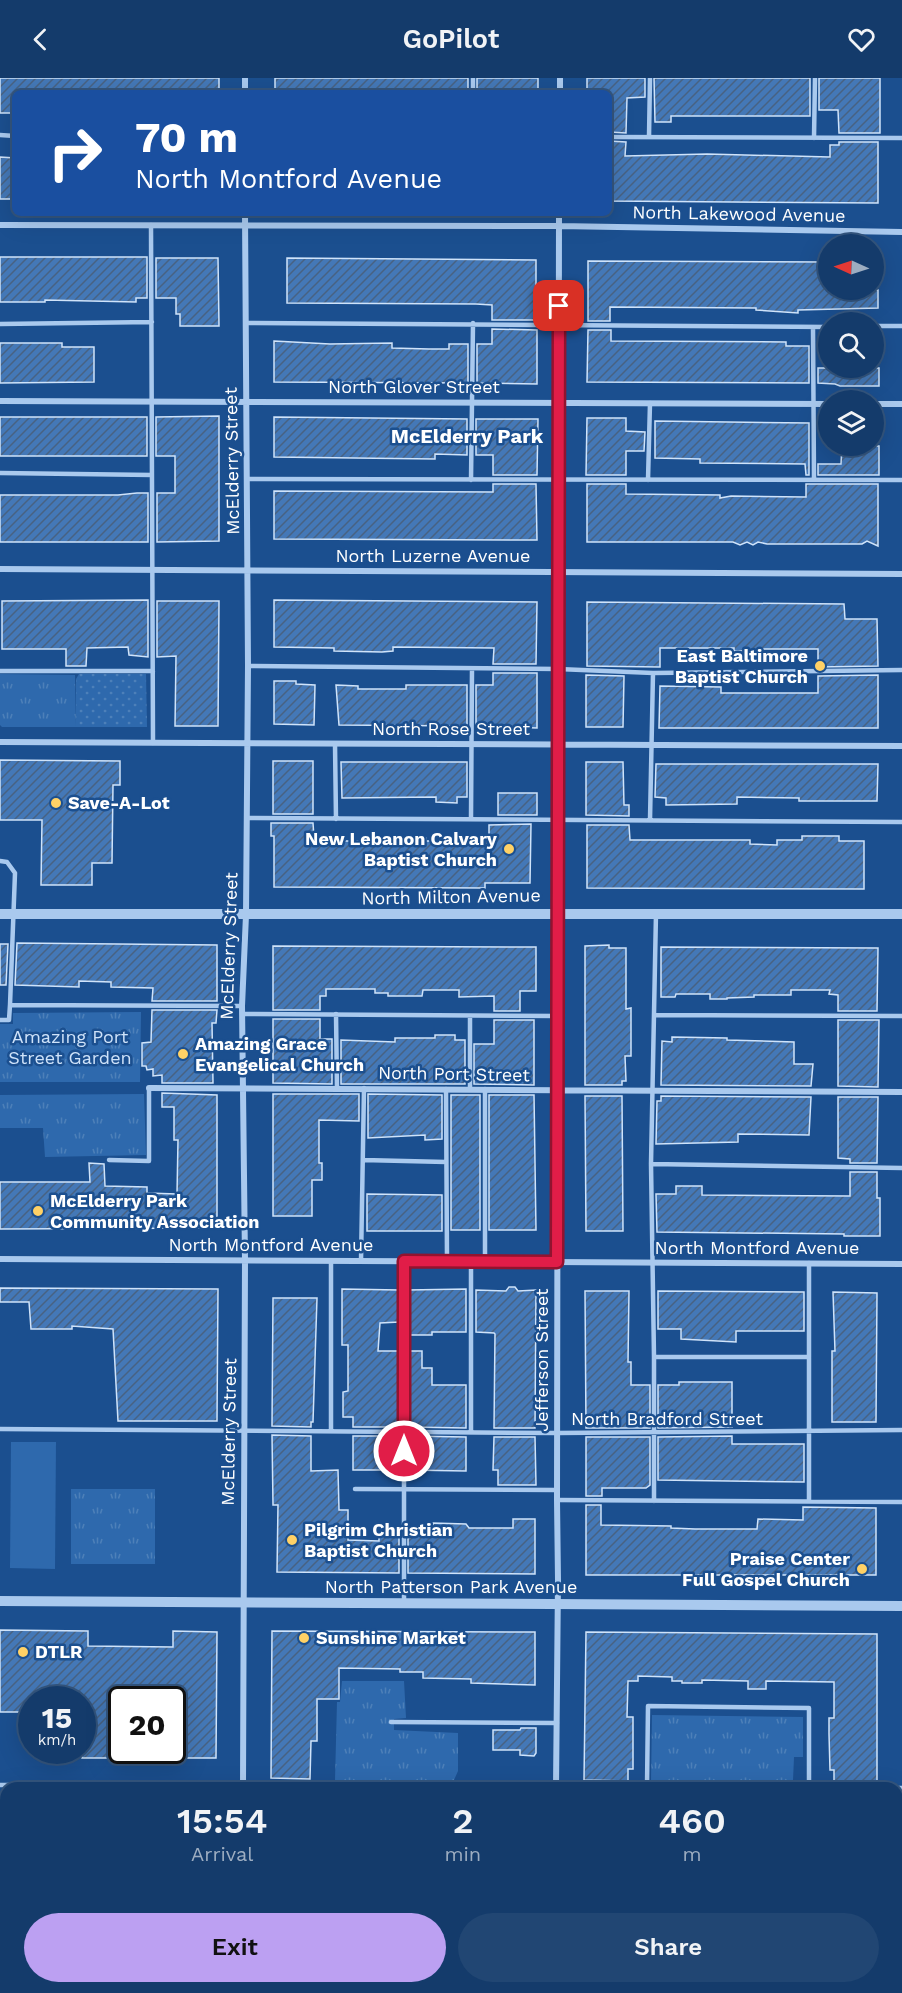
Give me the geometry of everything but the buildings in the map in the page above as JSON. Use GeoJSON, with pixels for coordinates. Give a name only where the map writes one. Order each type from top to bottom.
{"type":"FeatureCollection","features":[{"type":"Feature","properties":{"kind":"street","name":"McElderry Street"},"geometry":{"type":"LineString","coordinates":[[243,1782],[245,1260],[242,1006],[246,915],[248,743],[245,216]]}},
{"type":"Feature","properties":{"kind":"street","name":"Jefferson Street"},"geometry":{"type":"LineString","coordinates":[[556,1782],[560,216]]}},
{"type":"Feature","properties":{"kind":"street","name":"North Lakewood Avenue"},"geometry":{"type":"LineString","coordinates":[[0,225],[559,226],[902,232]]}},
{"type":"Feature","properties":{"kind":"street","name":"North Glover Street"},"geometry":{"type":"LineString","coordinates":[[0,401],[818,404]]}},
{"type":"Feature","properties":{"kind":"street"},"geometry":{"type":"LineString","coordinates":[[884,404],[902,404]]}},
{"type":"Feature","properties":{"kind":"street","name":"North Luzerne Avenue"},"geometry":{"type":"LineString","coordinates":[[0,569],[902,574]]}},
{"type":"Feature","properties":{"kind":"street","name":"North Rose Street"},"geometry":{"type":"LineString","coordinates":[[0,742],[902,746]]}},
{"type":"Feature","properties":{"kind":"street","name":"North Milton Avenue"},"geometry":{"type":"LineString","coordinates":[[0,915],[558,912],[902,914]]}},
{"type":"Feature","properties":{"kind":"street","name":"North Port Street"},"geometry":{"type":"LineString","coordinates":[[149,1088],[902,1092]]}},
{"type":"Feature","properties":{"kind":"street","name":"North Montford Avenue"},"geometry":{"type":"LineString","coordinates":[[0,1259],[902,1264]]}},
{"type":"Feature","properties":{"kind":"street","name":"North Patterson Park Avenue"},"geometry":{"type":"LineString","coordinates":[[0,1600],[902,1606]]}},
{"type":"Feature","properties":{"kind":"lane"},"geometry":{"type":"LineString","coordinates":[[649,137],[650,78]]}},
{"type":"Feature","properties":{"kind":"lane"},"geometry":{"type":"LineString","coordinates":[[814,138],[815,78]]}},
{"type":"Feature","properties":{"kind":"lane"},"geometry":{"type":"LineString","coordinates":[[612,137],[902,138]]}},
{"type":"Feature","properties":{"kind":"lane"},"geometry":{"type":"LineString","coordinates":[[152,225],[153,743]]}},
{"type":"Feature","properties":{"kind":"lane"},"geometry":{"type":"LineString","coordinates":[[0,324],[152,321]]}},
{"type":"Feature","properties":{"kind":"lane"},"geometry":{"type":"LineString","coordinates":[[246,322],[818,327]]}},
{"type":"Feature","properties":{"kind":"lane"},"geometry":{"type":"LineString","coordinates":[[471,480],[473,323]]}},
{"type":"Feature","properties":{"kind":"lane"},"geometry":{"type":"LineString","coordinates":[[884,326],[902,326]]}},
{"type":"Feature","properties":{"kind":"lane"},"geometry":{"type":"LineString","coordinates":[[813,327],[814,480]]}},
{"type":"Feature","properties":{"kind":"lane"},"geometry":{"type":"LineString","coordinates":[[648,480],[650,403]]}},
{"type":"Feature","properties":{"kind":"lane"},"geometry":{"type":"LineString","coordinates":[[0,473],[152,475]]}},
{"type":"Feature","properties":{"kind":"lane"},"geometry":{"type":"LineString","coordinates":[[247,479],[902,480]]}},
{"type":"Feature","properties":{"kind":"lane"},"geometry":{"type":"LineString","coordinates":[[248,666],[558,669],[653,673],[902,670]]}},
{"type":"Feature","properties":{"kind":"lane"},"geometry":{"type":"LineString","coordinates":[[471,819],[472,669]]}},
{"type":"Feature","properties":{"kind":"lane"},"geometry":{"type":"LineString","coordinates":[[0,671],[153,671]]}},
{"type":"Feature","properties":{"kind":"lane"},"geometry":{"type":"LineString","coordinates":[[650,820],[653,673]]}},
{"type":"Feature","properties":{"kind":"lane"},"geometry":{"type":"LineString","coordinates":[[336,744],[336,819]]}},
{"type":"Feature","properties":{"kind":"lane"},"geometry":{"type":"LineString","coordinates":[[247,818],[902,822]]}},
{"type":"Feature","properties":{"kind":"lane"},"geometry":{"type":"LineString","coordinates":[[0,861],[7,862],[15,873],[9,1020],[0,1020]]}},
{"type":"Feature","properties":{"kind":"lane"},"geometry":{"type":"LineString","coordinates":[[654,1501],[651,1090],[655,1015],[656,913]]}},
{"type":"Feature","properties":{"kind":"lane"},"geometry":{"type":"LineString","coordinates":[[10,1005],[242,1006]]}},
{"type":"Feature","properties":{"kind":"lane"},"geometry":{"type":"LineString","coordinates":[[242,1014],[558,1016]]}},
{"type":"Feature","properties":{"kind":"lane"},"geometry":{"type":"LineString","coordinates":[[336,1014],[337,1088]]}},
{"type":"Feature","properties":{"kind":"lane"},"geometry":{"type":"LineString","coordinates":[[655,1015],[902,1016]]}},
{"type":"Feature","properties":{"kind":"lane"},"geometry":{"type":"LineString","coordinates":[[470,1016],[470,1089]]}},
{"type":"Feature","properties":{"kind":"lane"},"geometry":{"type":"LineString","coordinates":[[109,1160],[149,1161],[149,1088]]}},
{"type":"Feature","properties":{"kind":"lane"},"geometry":{"type":"LineString","coordinates":[[362,1261],[364,1088]]}},
{"type":"Feature","properties":{"kind":"lane"},"geometry":{"type":"LineString","coordinates":[[446,1089],[447,1261]]}},
{"type":"Feature","properties":{"kind":"lane"},"geometry":{"type":"LineString","coordinates":[[485,1089],[486,1261]]}},
{"type":"Feature","properties":{"kind":"lane"},"geometry":{"type":"LineString","coordinates":[[363,1160],[446,1162]]}},
{"type":"Feature","properties":{"kind":"lane"},"geometry":{"type":"LineString","coordinates":[[651,1164],[902,1168]]}},
{"type":"Feature","properties":{"kind":"lane"},"geometry":{"type":"LineString","coordinates":[[331,1261],[331,1431]]}},
{"type":"Feature","properties":{"kind":"lane"},"geometry":{"type":"LineString","coordinates":[[404,1261],[404,1603]]}},
{"type":"Feature","properties":{"kind":"lane"},"geometry":{"type":"LineString","coordinates":[[471,1261],[471,1432]]}},
{"type":"Feature","properties":{"kind":"lane"},"geometry":{"type":"LineString","coordinates":[[809,1263],[809,1501]]}},
{"type":"Feature","properties":{"kind":"lane"},"geometry":{"type":"LineString","coordinates":[[654,1357],[809,1356]]}},
{"type":"Feature","properties":{"kind":"lane","name":"North Bradford Street"},"geometry":{"type":"LineString","coordinates":[[0,1429],[557,1433],[902,1431]]}},
{"type":"Feature","properties":{"kind":"lane"},"geometry":{"type":"LineString","coordinates":[[356,1489],[557,1490]]}},
{"type":"Feature","properties":{"kind":"lane"},"geometry":{"type":"LineString","coordinates":[[557,1500],[902,1502]]}},
{"type":"Feature","properties":{"kind":"lane"},"geometry":{"type":"LineString","coordinates":[[647,1782],[648,1706],[809,1708],[809,1782]]}},
{"type":"Feature","properties":{"kind":"lane"},"geometry":{"type":"LineString","coordinates":[[391,1722],[556,1723]]}},
{"type":"Feature","properties":{"kind":"green space"},"geometry":{"type":"Polygon","coordinates":[[[0,674],[75,675],[76,727],[2,727],[0,725],[0,674]]]}},
{"type":"Feature","properties":{"kind":"green space"},"geometry":{"type":"Polygon","coordinates":[[[79,674],[146,674],[147,727],[76,727],[76,679],[79,674]]]}},
{"type":"Feature","properties":{"kind":"green space","name":"Amazing Port Street Garden"},"geometry":{"type":"Polygon","coordinates":[[[141,1012],[140,1082],[0,1082],[0,1024],[13,1024],[13,1013],[141,1012]]]}},
{"type":"Feature","properties":{"kind":"green space"},"geometry":{"type":"Polygon","coordinates":[[[144,1094],[146,1155],[45,1157],[43,1128],[0,1128],[0,1095],[144,1094]]]}},
{"type":"Feature","properties":{"kind":"green space"},"geometry":{"type":"Polygon","coordinates":[[[11,1442],[56,1442],[55,1569],[10,1568],[11,1442]]]}},
{"type":"Feature","properties":{"kind":"green space"},"geometry":{"type":"Polygon","coordinates":[[[71,1489],[155,1489],[155,1564],[71,1564],[71,1489]]]}},
{"type":"Feature","properties":{"kind":"green space"},"geometry":{"type":"Polygon","coordinates":[[[342,1681],[404,1681],[406,1718],[394,1719],[394,1730],[458,1733],[458,1771],[454,1780],[335,1781],[337,1702],[340,1702],[342,1681]]]}},
{"type":"Feature","properties":{"kind":"green space"},"geometry":{"type":"Polygon","coordinates":[[[652,1715],[803,1717],[803,1757],[794,1757],[793,1780],[786,1780],[786,1782],[651,1782],[652,1715]]]}},
{"type":"Feature","properties":{"kind":"place","name":"East Baltimore Baptist Church"},"geometry":{"type":"Point","coordinates":[820,666]}},
{"type":"Feature","properties":{"kind":"place","name":"Save-A-Lot"},"geometry":{"type":"Point","coordinates":[56,803]}},
{"type":"Feature","properties":{"kind":"place","name":"New Lebanon Calvary Baptist Church"},"geometry":{"type":"Point","coordinates":[509,849]}},
{"type":"Feature","properties":{"kind":"place","name":"Amazing Grace Evangelical Church"},"geometry":{"type":"Point","coordinates":[183,1054]}},
{"type":"Feature","properties":{"kind":"place","name":"McElderry Park Community Association"},"geometry":{"type":"Point","coordinates":[38,1211]}},
{"type":"Feature","properties":{"kind":"place","name":"Pilgrim Christian Baptist Church"},"geometry":{"type":"Point","coordinates":[292,1540]}},
{"type":"Feature","properties":{"kind":"place","name":"Praise Center Full Gospel Church"},"geometry":{"type":"Point","coordinates":[862,1569]}},
{"type":"Feature","properties":{"kind":"place","name":"Sunshine Market"},"geometry":{"type":"Point","coordinates":[304,1638]}},
{"type":"Feature","properties":{"kind":"place","name":"DTLR"},"geometry":{"type":"Point","coordinates":[23,1652]}},
{"type":"Feature","properties":{"kind":"district","name":"McElderry Park"},"geometry":{"type":"Point","coordinates":[467,436]}},
{"type":"Feature","properties":{"kind":"route"},"geometry":{"type":"LineString","coordinates":[[404,1451],[404,1261],[557,1262],[559,306]]}}]}
